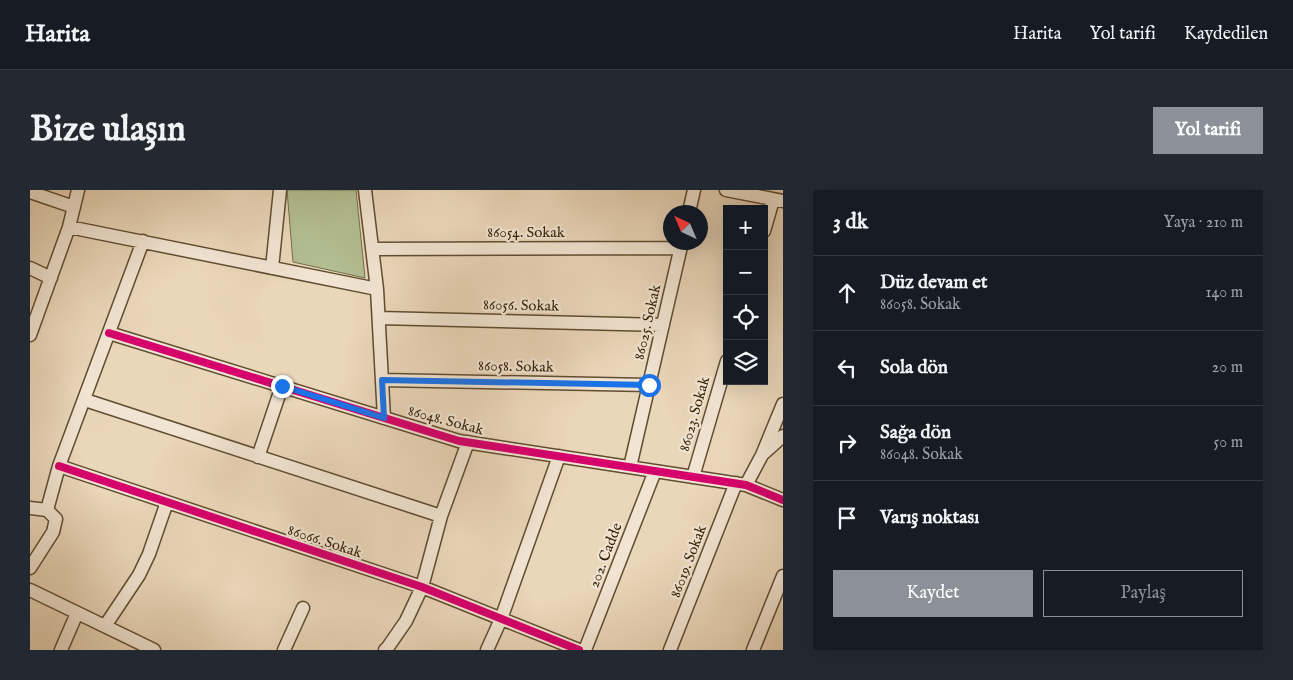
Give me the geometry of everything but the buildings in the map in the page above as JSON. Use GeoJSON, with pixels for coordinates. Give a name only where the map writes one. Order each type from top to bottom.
{"type":"FeatureCollection","features":[{"type":"Feature","properties":{"kind":"street"},"geometry":{"type":"LineString","coordinates":[[30,335],[69,226],[78,190]]}},
{"type":"Feature","properties":{"kind":"street"},"geometry":{"type":"LineString","coordinates":[[272,268],[280,190]]}},
{"type":"Feature","properties":{"kind":"street"},"geometry":{"type":"LineString","coordinates":[[365,190],[377,289],[384,418]]}},
{"type":"Feature","properties":{"kind":"street"},"geometry":{"type":"LineString","coordinates":[[691,205],[694,190]]}},
{"type":"Feature","properties":{"kind":"street"},"geometry":{"type":"LineString","coordinates":[[726,190],[778,200],[768,222]]}},
{"type":"Feature","properties":{"kind":"street"},"geometry":{"type":"LineString","coordinates":[[30,192],[74,207]]}},
{"type":"Feature","properties":{"kind":"street"},"geometry":{"type":"LineString","coordinates":[[69,226],[377,289]]}},
{"type":"Feature","properties":{"kind":"street"},"geometry":{"type":"LineString","coordinates":[[47,510],[59,466],[143,242]]}},
{"type":"Feature","properties":{"kind":"street","name":"86054. Sokak"},"geometry":{"type":"LineString","coordinates":[[372,249],[663,245]]}},
{"type":"Feature","properties":{"kind":"street","name":"86025. Sokak"},"geometry":{"type":"LineString","coordinates":[[630,467],[680,250]]}},
{"type":"Feature","properties":{"kind":"street"},"geometry":{"type":"LineString","coordinates":[[30,268],[51,278]]}},
{"type":"Feature","properties":{"kind":"street","name":"86056. Sokak"},"geometry":{"type":"LineString","coordinates":[[379,318],[663,325]]}},
{"type":"Feature","properties":{"kind":"street","name":"86048. Sokak"},"geometry":{"type":"LineString","coordinates":[[109,333],[459,441],[741,484],[783,500]]}},
{"type":"Feature","properties":{"kind":"street","name":"86023. Sokak"},"geometry":{"type":"LineString","coordinates":[[693,477],[723,375]]}},
{"type":"Feature","properties":{"kind":"street","name":"86058. Sokak"},"geometry":{"type":"LineString","coordinates":[[382,380],[649,385]]}},
{"type":"Feature","properties":{"kind":"street"},"geometry":{"type":"LineString","coordinates":[[258,457],[282,386]]}},
{"type":"Feature","properties":{"kind":"street"},"geometry":{"type":"LineString","coordinates":[[85,400],[441,516]]}},
{"type":"Feature","properties":{"kind":"street","name":"86019. Sokak"},"geometry":{"type":"LineString","coordinates":[[762,455],[783,404]]}},
{"type":"Feature","properties":{"kind":"street","name":"86019. Sokak"},"geometry":{"type":"LineString","coordinates":[[670,650],[741,484],[762,455],[783,436]]}},
{"type":"Feature","properties":{"kind":"street"},"geometry":{"type":"LineString","coordinates":[[385,650],[406,622],[422,587],[441,516],[468,442]]}},
{"type":"Feature","properties":{"kind":"street"},"geometry":{"type":"LineString","coordinates":[[487,650],[501,619],[559,456]]}},
{"type":"Feature","properties":{"kind":"street","name":"86066. Sokak"},"geometry":{"type":"LineString","coordinates":[[59,466],[422,587],[579,650]]}},
{"type":"Feature","properties":{"kind":"street","name":"202. Cadde"},"geometry":{"type":"LineString","coordinates":[[585,650],[654,471]]}},
{"type":"Feature","properties":{"kind":"street"},"geometry":{"type":"LineString","coordinates":[[105,626],[139,575],[149,554],[166,502]]}},
{"type":"Feature","properties":{"kind":"street"},"geometry":{"type":"LineString","coordinates":[[30,508],[47,510],[56,519],[53,532],[30,568]]}},
{"type":"Feature","properties":{"kind":"street"},"geometry":{"type":"LineString","coordinates":[[753,650],[783,576]]}},
{"type":"Feature","properties":{"kind":"street"},"geometry":{"type":"LineString","coordinates":[[30,590],[154,650]]}},
{"type":"Feature","properties":{"kind":"street"},"geometry":{"type":"LineString","coordinates":[[284,650],[303,608]]}},
{"type":"Feature","properties":{"kind":"street"},"geometry":{"type":"LineString","coordinates":[[60,650],[77,612]]}},
{"type":"Feature","properties":{"kind":"green space"},"geometry":{"type":"Polygon","coordinates":[[[287,190],[356,190],[365,278],[293,262],[287,190]]]}},
{"type":"Feature","properties":{"kind":"cycle path"},"geometry":{"type":"LineString","coordinates":[[109,333],[459,441],[746,485],[783,500]]}},
{"type":"Feature","properties":{"kind":"cycle path"},"geometry":{"type":"LineString","coordinates":[[59,466],[422,587],[579,650]]}},
{"type":"Feature","properties":{"kind":"route"},"geometry":{"type":"LineString","coordinates":[[282,386],[384,418],[382,380],[649,385]]}}]}
